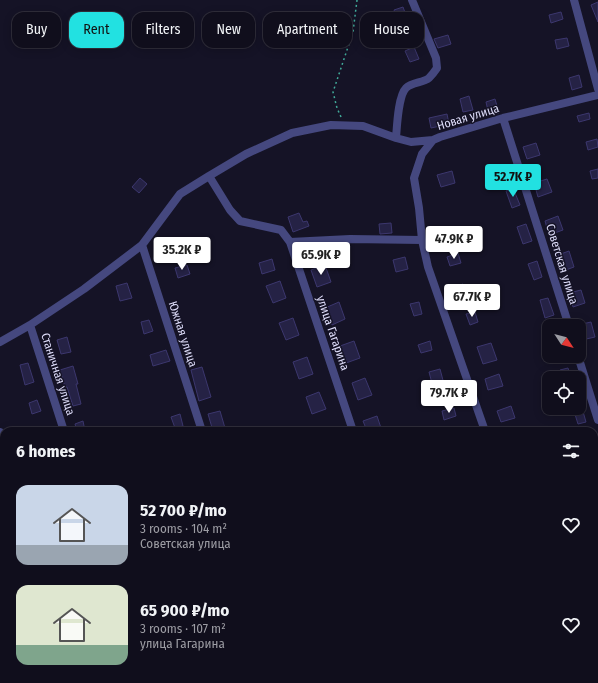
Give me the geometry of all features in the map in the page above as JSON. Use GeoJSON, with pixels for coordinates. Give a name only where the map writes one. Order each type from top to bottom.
{"type":"FeatureCollection","features":[{"type":"Feature","properties":{"kind":"street"},"geometry":{"type":"LineString","coordinates":[[396,138],[398,112],[406,89],[429,78],[437,68],[436,58],[412,0]]}},
{"type":"Feature","properties":{"kind":"street"},"geometry":{"type":"LineString","coordinates":[[574,0],[598,89]]}},
{"type":"Feature","properties":{"kind":"street","name":"Новая улица"},"geometry":{"type":"LineString","coordinates":[[484,427],[428,267],[422,240],[414,178],[422,154],[433,140],[504,118],[598,95]]}},
{"type":"Feature","properties":{"kind":"street","name":"Советская улица"},"geometry":{"type":"LineString","coordinates":[[504,118],[567,319]]}},
{"type":"Feature","properties":{"kind":"street"},"geometry":{"type":"LineString","coordinates":[[0,342],[30,325],[84,289],[142,245],[180,194],[246,154],[292,133],[331,125],[363,126],[411,142],[433,140]]}},
{"type":"Feature","properties":{"kind":"street"},"geometry":{"type":"LineString","coordinates":[[209,176],[230,210],[240,221],[281,230],[290,242],[350,239],[422,240]]}},
{"type":"Feature","properties":{"kind":"street","name":"улица Гагарина"},"geometry":{"type":"LineString","coordinates":[[290,242],[352,427]]}},
{"type":"Feature","properties":{"kind":"street","name":"Южная улица"},"geometry":{"type":"LineString","coordinates":[[142,245],[201,427]]}},
{"type":"Feature","properties":{"kind":"street","name":"Станичная улица"},"geometry":{"type":"LineString","coordinates":[[30,325],[63,427]]}},
{"type":"Feature","properties":{"kind":"street"},"geometry":{"type":"LineString","coordinates":[[580,363],[598,420]]}},
{"type":"Feature","properties":{"kind":"path"},"geometry":{"type":"LineString","coordinates":[[344,126],[333,92],[353,32],[357,0]]}},
{"type":"Feature","properties":{"kind":"building"},"geometry":{"type":"Polygon","coordinates":[[[598,2],[598,22],[591,5],[598,2]]]}},
{"type":"Feature","properties":{"kind":"building"},"geometry":{"type":"Polygon","coordinates":[[[403,7],[405,12],[395,12],[394,10],[403,7]]]}},
{"type":"Feature","properties":{"kind":"building"},"geometry":{"type":"Polygon","coordinates":[[[561,12],[563,19],[551,23],[549,15],[561,12]]]}},
{"type":"Feature","properties":{"kind":"building"},"geometry":{"type":"Polygon","coordinates":[[[448,35],[451,44],[438,48],[434,39],[448,35]]]}},
{"type":"Feature","properties":{"kind":"building"},"geometry":{"type":"Polygon","coordinates":[[[567,38],[569,46],[557,49],[555,40],[567,38]]]}},
{"type":"Feature","properties":{"kind":"building"},"geometry":{"type":"Polygon","coordinates":[[[414,48],[419,59],[410,62],[405,51],[414,48]]]}},
{"type":"Feature","properties":{"kind":"building"},"geometry":{"type":"Polygon","coordinates":[[[579,75],[582,87],[572,90],[569,78],[579,75]]]}},
{"type":"Feature","properties":{"kind":"building"},"geometry":{"type":"Polygon","coordinates":[[[469,96],[473,110],[463,112],[460,99],[469,96]]]}},
{"type":"Feature","properties":{"kind":"building"},"geometry":{"type":"Polygon","coordinates":[[[495,99],[499,113],[489,115],[486,102],[495,99]]]}},
{"type":"Feature","properties":{"kind":"building"},"geometry":{"type":"Polygon","coordinates":[[[589,113],[590,119],[579,122],[577,116],[589,113]]]}},
{"type":"Feature","properties":{"kind":"building"},"geometry":{"type":"Polygon","coordinates":[[[447,114],[449,124],[431,128],[429,118],[447,114]]]}},
{"type":"Feature","properties":{"kind":"building"},"geometry":{"type":"Polygon","coordinates":[[[597,139],[598,147],[588,150],[586,142],[597,139]]]}},
{"type":"Feature","properties":{"kind":"building"},"geometry":{"type":"Polygon","coordinates":[[[536,143],[540,155],[527,159],[523,147],[536,143]]]}},
{"type":"Feature","properties":{"kind":"building"},"geometry":{"type":"Polygon","coordinates":[[[598,169],[598,178],[592,179],[590,171],[598,169]]]}},
{"type":"Feature","properties":{"kind":"building"},"geometry":{"type":"Polygon","coordinates":[[[452,171],[455,183],[441,187],[437,175],[452,171]]]}},
{"type":"Feature","properties":{"kind":"building"},"geometry":{"type":"Polygon","coordinates":[[[140,178],[147,184],[139,193],[132,187],[140,178]]]}},
{"type":"Feature","properties":{"kind":"building"},"geometry":{"type":"Polygon","coordinates":[[[547,179],[552,192],[538,197],[534,183],[547,179]]]}},
{"type":"Feature","properties":{"kind":"building"},"geometry":{"type":"Polygon","coordinates":[[[513,188],[520,205],[512,208],[506,191],[513,188]]]}},
{"type":"Feature","properties":{"kind":"building"},"geometry":{"type":"Polygon","coordinates":[[[299,213],[303,222],[307,221],[309,226],[293,232],[288,217],[299,213]]]}},
{"type":"Feature","properties":{"kind":"building"},"geometry":{"type":"Polygon","coordinates":[[[558,216],[563,230],[549,235],[545,221],[558,216]]]}},
{"type":"Feature","properties":{"kind":"building"},"geometry":{"type":"Polygon","coordinates":[[[391,223],[392,233],[380,234],[379,224],[391,223]]]}},
{"type":"Feature","properties":{"kind":"building"},"geometry":{"type":"Polygon","coordinates":[[[526,224],[532,241],[523,244],[517,227],[526,224]]]}},
{"type":"Feature","properties":{"kind":"building"},"geometry":{"type":"Polygon","coordinates":[[[450,228],[453,240],[444,242],[440,230],[450,228]]]}},
{"type":"Feature","properties":{"kind":"building"},"geometry":{"type":"Polygon","coordinates":[[[569,251],[574,267],[563,271],[558,255],[569,251]]]}},
{"type":"Feature","properties":{"kind":"building"},"geometry":{"type":"Polygon","coordinates":[[[458,253],[461,263],[450,266],[447,257],[458,253]]]}},
{"type":"Feature","properties":{"kind":"building"},"geometry":{"type":"Polygon","coordinates":[[[405,257],[408,269],[396,272],[393,260],[405,257]]]}},
{"type":"Feature","properties":{"kind":"building"},"geometry":{"type":"Polygon","coordinates":[[[272,259],[275,270],[262,274],[259,263],[272,259]]]}},
{"type":"Feature","properties":{"kind":"building"},"geometry":{"type":"Polygon","coordinates":[[[537,261],[542,277],[534,280],[528,264],[537,261]]]}},
{"type":"Feature","properties":{"kind":"building"},"geometry":{"type":"Polygon","coordinates":[[[187,265],[190,274],[178,278],[175,268],[187,265]]]}},
{"type":"Feature","properties":{"kind":"building"},"geometry":{"type":"Polygon","coordinates":[[[325,265],[331,282],[317,287],[311,270],[325,265]]]}},
{"type":"Feature","properties":{"kind":"building"},"geometry":{"type":"Polygon","coordinates":[[[280,281],[286,298],[273,303],[266,286],[280,281]]]}},
{"type":"Feature","properties":{"kind":"building"},"geometry":{"type":"Polygon","coordinates":[[[127,283],[132,298],[120,301],[116,286],[127,283]]]}},
{"type":"Feature","properties":{"kind":"building"},"geometry":{"type":"Polygon","coordinates":[[[463,284],[466,295],[457,298],[454,287],[463,284]]]}},
{"type":"Feature","properties":{"kind":"building"},"geometry":{"type":"Polygon","coordinates":[[[581,290],[585,303],[573,307],[569,293],[581,290]]]}},
{"type":"Feature","properties":{"kind":"building"},"geometry":{"type":"Polygon","coordinates":[[[548,298],[554,315],[545,318],[540,300],[548,298]]]}},
{"type":"Feature","properties":{"kind":"building"},"geometry":{"type":"Polygon","coordinates":[[[339,302],[345,319],[332,325],[325,308],[339,302]]]}},
{"type":"Feature","properties":{"kind":"building"},"geometry":{"type":"Polygon","coordinates":[[[419,302],[422,314],[414,316],[410,304],[419,302]]]}},
{"type":"Feature","properties":{"kind":"building"},"geometry":{"type":"Polygon","coordinates":[[[475,312],[478,322],[470,325],[466,314],[475,312]]]}},
{"type":"Feature","properties":{"kind":"building"},"geometry":{"type":"Polygon","coordinates":[[[293,318],[299,335],[286,340],[279,323],[293,318]]]}},
{"type":"Feature","properties":{"kind":"building"},"geometry":{"type":"Polygon","coordinates":[[[149,320],[153,331],[144,334],[141,322],[149,320]]]}},
{"type":"Feature","properties":{"kind":"building"},"geometry":{"type":"Polygon","coordinates":[[[591,322],[595,337],[586,339],[586,323],[591,322]]]}},
{"type":"Feature","properties":{"kind":"building"},"geometry":{"type":"Polygon","coordinates":[[[67,337],[71,352],[61,354],[57,340],[67,337]]]}},
{"type":"Feature","properties":{"kind":"building"},"geometry":{"type":"Polygon","coordinates":[[[354,341],[360,358],[346,363],[340,346],[354,341]]]}},
{"type":"Feature","properties":{"kind":"building"},"geometry":{"type":"Polygon","coordinates":[[[430,341],[432,350],[421,353],[418,345],[430,341]]]}},
{"type":"Feature","properties":{"kind":"building"},"geometry":{"type":"Polygon","coordinates":[[[491,343],[497,360],[483,364],[477,347],[491,343]]]}},
{"type":"Feature","properties":{"kind":"building"},"geometry":{"type":"Polygon","coordinates":[[[166,350],[170,361],[153,366],[150,355],[166,350]]]}},
{"type":"Feature","properties":{"kind":"building"},"geometry":{"type":"Polygon","coordinates":[[[307,357],[313,374],[299,379],[293,362],[307,357]]]}},
{"type":"Feature","properties":{"kind":"building"},"geometry":{"type":"Polygon","coordinates":[[[28,363],[34,382],[25,385],[20,365],[28,363]]]}},
{"type":"Feature","properties":{"kind":"building"},"geometry":{"type":"Polygon","coordinates":[[[73,366],[81,404],[73,406],[60,370],[73,366]]]}},
{"type":"Feature","properties":{"kind":"building"},"geometry":{"type":"Polygon","coordinates":[[[202,367],[211,397],[199,401],[191,370],[202,367]]]}},
{"type":"Feature","properties":{"kind":"building"},"geometry":{"type":"Polygon","coordinates":[[[568,368],[569,371],[560,371],[568,368]]]}},
{"type":"Feature","properties":{"kind":"building"},"geometry":{"type":"Polygon","coordinates":[[[440,369],[444,384],[433,387],[429,372],[440,369]]]}},
{"type":"Feature","properties":{"kind":"building"},"geometry":{"type":"Polygon","coordinates":[[[499,374],[503,386],[488,390],[485,379],[499,374]]]}},
{"type":"Feature","properties":{"kind":"building"},"geometry":{"type":"Polygon","coordinates":[[[365,378],[372,395],[358,400],[352,383],[365,378]]]}},
{"type":"Feature","properties":{"kind":"building"},"geometry":{"type":"Polygon","coordinates":[[[319,392],[326,409],[312,414],[306,397],[319,392]]]}},
{"type":"Feature","properties":{"kind":"building"},"geometry":{"type":"Polygon","coordinates":[[[37,400],[41,411],[32,414],[29,403],[37,400]]]}},
{"type":"Feature","properties":{"kind":"building"},"geometry":{"type":"Polygon","coordinates":[[[511,406],[515,418],[501,422],[497,411],[511,406]]]}},
{"type":"Feature","properties":{"kind":"building"},"geometry":{"type":"Polygon","coordinates":[[[454,408],[456,416],[444,420],[442,411],[454,408]]]}},
{"type":"Feature","properties":{"kind":"building"},"geometry":{"type":"Polygon","coordinates":[[[220,411],[225,427],[212,427],[208,414],[220,411]]]}},
{"type":"Feature","properties":{"kind":"building"},"geometry":{"type":"Polygon","coordinates":[[[180,414],[183,426],[175,427],[171,417],[180,414]]]}},
{"type":"Feature","properties":{"kind":"building"},"geometry":{"type":"Polygon","coordinates":[[[575,415],[584,415],[586,422],[578,424],[575,415]]]}},
{"type":"Feature","properties":{"kind":"building"},"geometry":{"type":"Polygon","coordinates":[[[377,416],[381,427],[365,427],[363,421],[377,416]]]}},
{"type":"Feature","properties":{"kind":"building"},"geometry":{"type":"Polygon","coordinates":[[[83,421],[84,427],[76,427],[75,424],[83,421]]]}}]}
